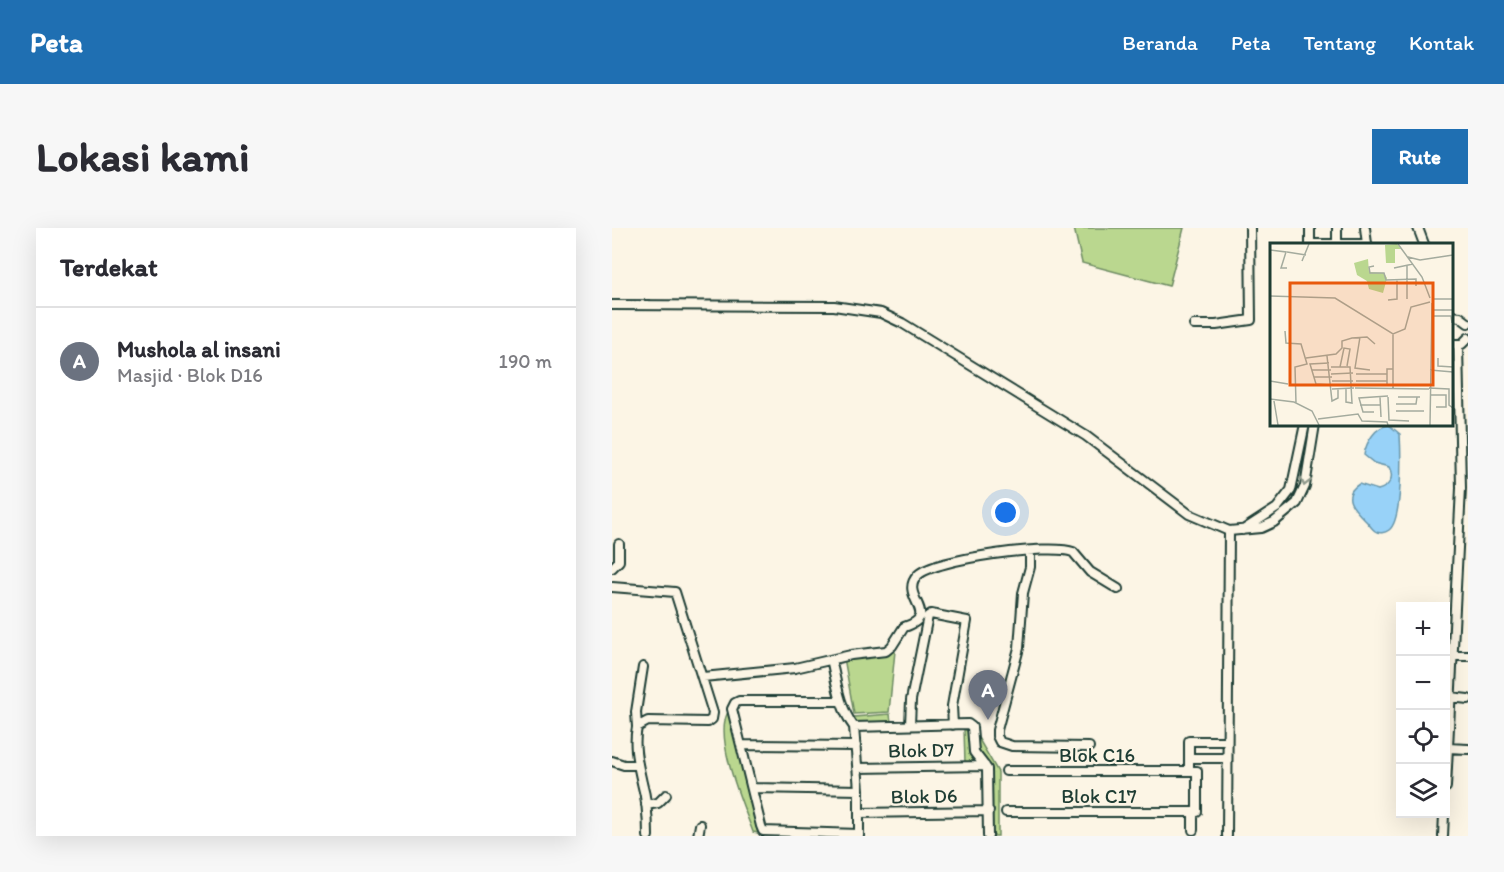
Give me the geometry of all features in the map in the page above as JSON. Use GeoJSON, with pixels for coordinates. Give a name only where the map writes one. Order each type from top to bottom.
{"type":"FeatureCollection","features":[{"type":"Feature","properties":{"kind":"street"},"geometry":{"type":"LineString","coordinates":[[1194,325],[1216,325],[1251,320],[1250,228]]}},
{"type":"Feature","properties":{"kind":"street"},"geometry":{"type":"LineString","coordinates":[[1365,228],[1367,243]]}},
{"type":"Feature","properties":{"kind":"street"},"geometry":{"type":"LineString","coordinates":[[1418,228],[1424,243]]}},
{"type":"Feature","properties":{"kind":"street"},"geometry":{"type":"LineString","coordinates":[[612,305],[834,306],[881,313],[902,323],[1086,436],[1189,514],[1229,531],[1261,528],[1274,522],[1297,503],[1305,486],[1315,426]]}},
{"type":"Feature","properties":{"kind":"street"},"geometry":{"type":"LineString","coordinates":[[1453,316],[1460,316],[1468,323]]}},
{"type":"Feature","properties":{"kind":"street"},"geometry":{"type":"LineString","coordinates":[[1468,338],[1455,345],[1464,425],[1450,697],[1468,699]]}},
{"type":"Feature","properties":{"kind":"street"},"geometry":{"type":"LineString","coordinates":[[1242,531],[1277,508],[1291,490],[1305,426]]}},
{"type":"Feature","properties":{"kind":"street"},"geometry":{"type":"LineString","coordinates":[[1227,836],[1229,531]]}},
{"type":"Feature","properties":{"kind":"street"},"geometry":{"type":"LineString","coordinates":[[612,568],[619,561],[619,544]]}},
{"type":"Feature","properties":{"kind":"street"},"geometry":{"type":"LineString","coordinates":[[703,677],[795,668],[851,655],[886,651],[904,627],[914,624],[920,617],[921,610],[911,591],[919,575],[929,568],[981,555],[1069,550],[1090,572],[1118,589]]}},
{"type":"Feature","properties":{"kind":"street"},"geometry":{"type":"LineString","coordinates":[[1030,551],[1030,567],[1023,593],[1019,648],[997,736],[1000,742],[1012,746],[1089,747]]}},
{"type":"Feature","properties":{"kind":"street"},"geometry":{"type":"LineString","coordinates":[[612,587],[675,592],[703,677],[712,713],[712,719],[708,722],[648,721],[637,727]]}},
{"type":"Feature","properties":{"kind":"street"},"geometry":{"type":"LineString","coordinates":[[910,725],[911,700],[928,616],[931,614],[965,619],[968,624],[952,706],[953,724]]}},
{"type":"Feature","properties":{"kind":"street"},"geometry":{"type":"LineString","coordinates":[[1452,656],[1468,657]]}},
{"type":"Feature","properties":{"kind":"street"},"geometry":{"type":"LineString","coordinates":[[832,663],[841,701],[854,727],[859,790],[859,835],[763,831],[732,709],[735,703],[739,701],[841,701]]}},
{"type":"Feature","properties":{"kind":"street"},"geometry":{"type":"LineString","coordinates":[[643,667],[636,712],[635,741],[637,765],[646,805],[648,836]]}},
{"type":"Feature","properties":{"kind":"street"},"geometry":{"type":"LineString","coordinates":[[854,727],[968,724],[974,731],[974,752],[985,766],[988,836]]}},
{"type":"Feature","properties":{"kind":"street"},"geometry":{"type":"LineString","coordinates":[[1193,831],[1192,812],[1197,812],[1197,771],[1189,771],[1189,741],[1226,741]]}},
{"type":"Feature","properties":{"kind":"street"},"geometry":{"type":"LineString","coordinates":[[742,745],[856,746]]}},
{"type":"Feature","properties":{"kind":"street"},"geometry":{"type":"LineString","coordinates":[[1450,748],[1468,749]]}},
{"type":"Feature","properties":{"kind":"street"},"geometry":{"type":"LineString","coordinates":[[1189,758],[1226,758]]}},
{"type":"Feature","properties":{"kind":"street"},"geometry":{"type":"LineString","coordinates":[[612,762],[637,765]]}},
{"type":"Feature","properties":{"kind":"street","name":"Blok D7"},"geometry":{"type":"LineString","coordinates":[[857,768],[985,766]]}},
{"type":"Feature","properties":{"kind":"street","name":"Blok C16"},"geometry":{"type":"LineString","coordinates":[[1006,771],[1189,771]]}},
{"type":"Feature","properties":{"kind":"street"},"geometry":{"type":"LineString","coordinates":[[752,788],[859,790]]}},
{"type":"Feature","properties":{"kind":"street"},"geometry":{"type":"LineString","coordinates":[[646,805],[658,803],[666,795]]}},
{"type":"Feature","properties":{"kind":"street","name":"Blok D6"},"geometry":{"type":"LineString","coordinates":[[859,813],[988,811]]}},
{"type":"Feature","properties":{"kind":"street","name":"Blok C17"},"geometry":{"type":"LineString","coordinates":[[1006,812],[1192,812]]}},
{"type":"Feature","properties":{"kind":"street"},"geometry":{"type":"LineString","coordinates":[[1443,836],[1444,818]]}},
{"type":"Feature","properties":{"kind":"street"},"geometry":{"type":"LineString","coordinates":[[698,836],[700,825]]}},
{"type":"Feature","properties":{"kind":"green space"},"geometry":{"type":"Polygon","coordinates":[[[1074,228],[1184,228],[1169,286],[1082,263],[1074,228]]]}},
{"type":"Feature","properties":{"kind":"green space"},"geometry":{"type":"Polygon","coordinates":[[[874,649],[895,651],[889,712],[854,714],[843,652],[874,649]]]}},
{"type":"Feature","properties":{"kind":"green space"},"geometry":{"type":"Polygon","coordinates":[[[727,714],[758,833],[753,832],[727,756],[724,726],[727,714]]]}},
{"type":"Feature","properties":{"kind":"green space"},"geometry":{"type":"Polygon","coordinates":[[[890,714],[891,722],[855,722],[854,717],[890,714]]]}},
{"type":"Feature","properties":{"kind":"green space"},"geometry":{"type":"Polygon","coordinates":[[[964,729],[968,731],[971,751],[977,763],[965,763],[964,729]]]}},
{"type":"Feature","properties":{"kind":"green space"},"geometry":{"type":"Polygon","coordinates":[[[977,736],[998,772],[998,836],[992,836],[991,771],[979,751],[977,736]]]}},
{"type":"Feature","properties":{"kind":"water"},"geometry":{"type":"Polygon","coordinates":[[[1390,426],[1400,434],[1401,469],[1399,500],[1394,524],[1389,530],[1380,533],[1374,530],[1357,512],[1351,503],[1350,493],[1359,484],[1378,490],[1390,481],[1389,467],[1374,463],[1364,455],[1372,436],[1380,428],[1390,426]]]}},
{"type":"Feature","properties":{"kind":"place","name":"Mushola al insani"},"geometry":{"type":"Point","coordinates":[988,720]}}]}
